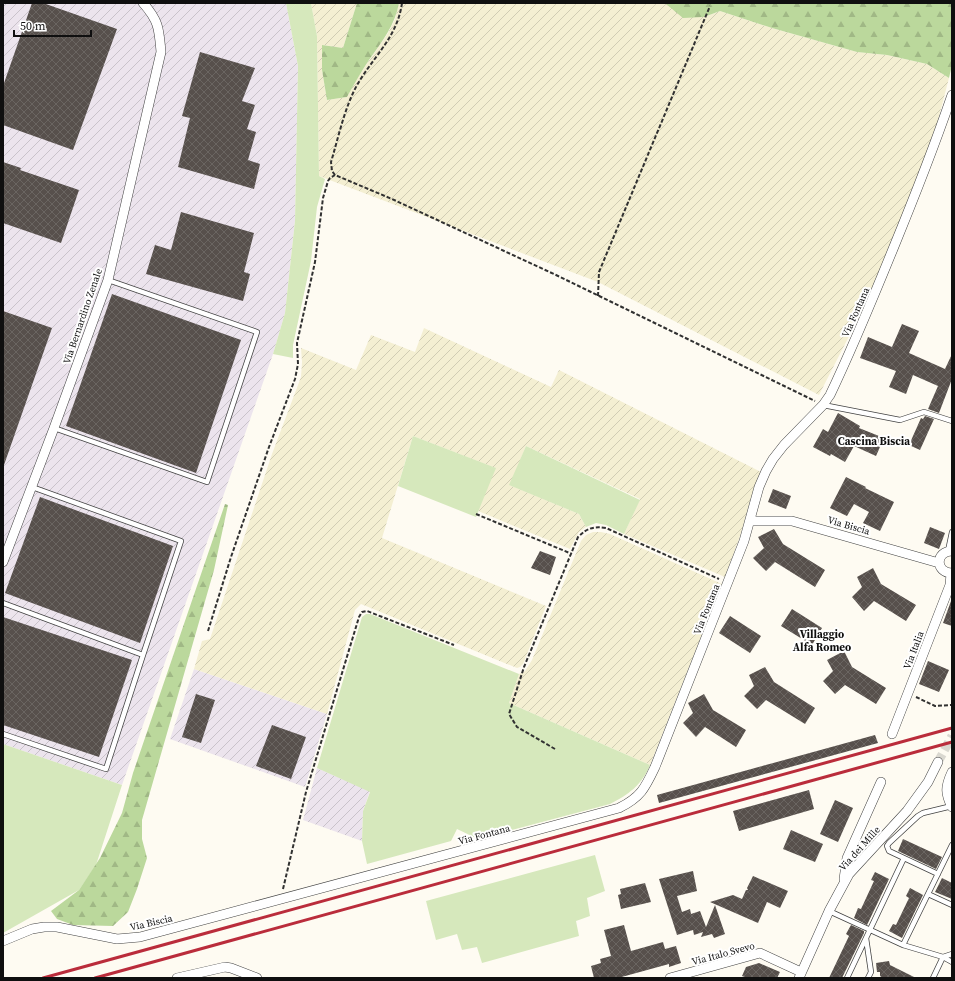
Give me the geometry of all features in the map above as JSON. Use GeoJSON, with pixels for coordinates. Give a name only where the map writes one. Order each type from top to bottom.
{"type":"FeatureCollection","features":[{"type":"Feature","properties":{"kind":"street","name":"Via Bernardino Zenale"},"geometry":{"type":"LineString","coordinates":[[3,562],[108,280],[161,52],[159,30],[155,19],[153,14],[143,3]]}},
{"type":"Feature","properties":{"kind":"street","name":"Via Fontana"},"geometry":{"type":"LineString","coordinates":[[280,900],[619,808],[631,802],[641,793],[655,767],[728,583],[744,541],[759,488],[766,471],[784,445],[823,405],[834,385],[872,300],[932,152],[952,95]]}},
{"type":"Feature","properties":{"kind":"street","name":"Via Biscia"},"geometry":{"type":"LineString","coordinates":[[750,521],[792,520],[939,563]]}},
{"type":"Feature","properties":{"kind":"street"},"geometry":{"type":"LineString","coordinates":[[950,551],[941,555],[939,563],[942,570],[952,574]]}},
{"type":"Feature","properties":{"kind":"street","name":"Via Italia"},"geometry":{"type":"LineString","coordinates":[[892,734],[950,585],[952,574]]}},
{"type":"Feature","properties":{"kind":"street","name":"Via dei Mille"},"geometry":{"type":"LineString","coordinates":[[800,975],[829,910],[853,868],[907,811],[928,782],[938,762]]}},
{"type":"Feature","properties":{"kind":"street"},"geometry":{"type":"LineString","coordinates":[[952,772],[946,790],[952,806]]}},
{"type":"Feature","properties":{"kind":"street"},"geometry":{"type":"LineString","coordinates":[[844,883],[846,858],[881,782]]}},
{"type":"Feature","properties":{"kind":"street","name":"Via Biscia"},"geometry":{"type":"LineString","coordinates":[[3,942],[32,929],[44,927],[57,927],[105,937],[135,938],[280,900]]}},
{"type":"Feature","properties":{"kind":"street","name":"Via Italo Svevo"},"geometry":{"type":"LineString","coordinates":[[670,978],[760,953],[800,975]]}},
{"type":"Feature","properties":{"kind":"street"},"geometry":{"type":"LineString","coordinates":[[177,978],[225,967],[257,978]]}},
{"type":"Feature","properties":{"kind":"lane"},"geometry":{"type":"LineString","coordinates":[[54,428],[207,482],[257,332],[108,280]]}},
{"type":"Feature","properties":{"kind":"lane"},"geometry":{"type":"LineString","coordinates":[[823,405],[900,420],[924,412],[952,421]]}},
{"type":"Feature","properties":{"kind":"lane"},"geometry":{"type":"LineString","coordinates":[[3,734],[106,769],[181,541],[32,487]]}},
{"type":"Feature","properties":{"kind":"lane"},"geometry":{"type":"LineString","coordinates":[[950,551],[952,532]]}},
{"type":"Feature","properties":{"kind":"lane"},"geometry":{"type":"LineString","coordinates":[[3,603],[143,655]]}},
{"type":"Feature","properties":{"kind":"lane"},"geometry":{"type":"LineString","coordinates":[[938,874],[889,851],[887,846],[889,842],[918,816],[952,806]]}},
{"type":"Feature","properties":{"kind":"lane"},"geometry":{"type":"LineString","coordinates":[[903,945],[952,845]]}},
{"type":"Feature","properties":{"kind":"lane"},"geometry":{"type":"LineString","coordinates":[[847,978],[904,858]]}},
{"type":"Feature","properties":{"kind":"lane"},"geometry":{"type":"LineString","coordinates":[[928,894],[952,905]]}},
{"type":"Feature","properties":{"kind":"lane"},"geometry":{"type":"LineString","coordinates":[[829,910],[903,945],[944,957],[952,962]]}},
{"type":"Feature","properties":{"kind":"lane"},"geometry":{"type":"LineString","coordinates":[[866,938],[871,972],[868,978]]}},
{"type":"Feature","properties":{"kind":"lane"},"geometry":{"type":"LineString","coordinates":[[933,978],[944,957],[952,954]]}},
{"type":"Feature","properties":{"kind":"path"},"geometry":{"type":"LineString","coordinates":[[402,3],[399,20],[395,29],[378,56],[362,76],[347,107],[331,162],[332,172],[335,175],[392,199],[598,296],[823,405]]}},
{"type":"Feature","properties":{"kind":"path"},"geometry":{"type":"LineString","coordinates":[[598,296],[599,272],[710,6]]}},
{"type":"Feature","properties":{"kind":"path"},"geometry":{"type":"LineString","coordinates":[[208,631],[231,557],[269,447],[295,379],[298,364],[297,343],[315,262],[323,198],[328,181],[335,175]]}},
{"type":"Feature","properties":{"kind":"path"},"geometry":{"type":"LineString","coordinates":[[476,514],[572,554]]}},
{"type":"Feature","properties":{"kind":"path"},"geometry":{"type":"LineString","coordinates":[[556,749],[517,727],[509,714],[524,667],[578,538],[584,532],[591,528],[606,528],[728,583]]}},
{"type":"Feature","properties":{"kind":"path"},"geometry":{"type":"LineString","coordinates":[[280,900],[306,792],[358,617],[362,612],[367,611],[454,645]]}},
{"type":"Feature","properties":{"kind":"path"},"geometry":{"type":"LineString","coordinates":[[908,693],[935,706],[952,705]]}},
{"type":"Feature","properties":{"kind":"shaded area"},"geometry":{"type":"Polygon","coordinates":[[[3,3],[286,3],[298,66],[295,221],[285,313],[273,354],[122,785],[3,744],[3,3]]]}},
{"type":"Feature","properties":{"kind":"shaded area"},"geometry":{"type":"Polygon","coordinates":[[[311,3],[357,3],[343,48],[322,45],[322,70],[327,100],[347,97],[357,78],[388,33],[395,19],[399,3],[667,3],[666,4],[704,17],[720,11],[772,28],[857,52],[887,55],[927,64],[949,78],[933,139],[868,299],[819,395],[598,282],[319,176],[317,36],[311,3]]]}},
{"type":"Feature","properties":{"kind":"shaded area"},"geometry":{"type":"Polygon","coordinates":[[[424,328],[551,387],[559,370],[761,472],[754,488],[740,536],[725,577],[624,534],[640,499],[526,446],[510,485],[579,514],[586,527],[579,532],[570,549],[478,511],[495,468],[413,436],[382,538],[546,606],[523,664],[517,668],[361,604],[355,610],[327,714],[194,669],[202,641],[210,639],[272,454],[301,377],[301,348],[356,370],[371,335],[415,352],[424,328]]]}},
{"type":"Feature","properties":{"kind":"shaded area"},"geometry":{"type":"Polygon","coordinates":[[[593,532],[610,534],[722,584],[650,765],[509,703],[519,674],[525,671],[532,660],[581,541],[586,535],[593,532]]]}},
{"type":"Feature","properties":{"kind":"shaded area"},"geometry":{"type":"Polygon","coordinates":[[[194,669],[327,714],[305,787],[170,739],[194,669]]]}},
{"type":"Feature","properties":{"kind":"shaded area"},"geometry":{"type":"Polygon","coordinates":[[[317,768],[370,791],[363,811],[362,841],[303,820],[317,768]]]}},
{"type":"Feature","properties":{"kind":"green space"},"geometry":{"type":"Polygon","coordinates":[[[286,3],[311,3],[317,36],[319,176],[325,179],[317,207],[311,261],[293,345],[293,358],[273,354],[285,313],[295,221],[298,66],[286,3]]]}},
{"type":"Feature","properties":{"kind":"green space"},"geometry":{"type":"Polygon","coordinates":[[[357,3],[399,3],[394,19],[387,33],[363,69],[347,97],[327,100],[322,70],[322,45],[343,48],[357,3]]]}},
{"type":"Feature","properties":{"kind":"green space"},"geometry":{"type":"Polygon","coordinates":[[[952,3],[952,65],[949,78],[927,64],[887,55],[857,52],[772,28],[720,11],[704,17],[683,18],[666,4],[952,3]]]}},
{"type":"Feature","properties":{"kind":"green space"},"geometry":{"type":"Polygon","coordinates":[[[413,436],[496,468],[476,517],[398,486],[413,436]]]}},
{"type":"Feature","properties":{"kind":"green space"},"geometry":{"type":"Polygon","coordinates":[[[526,446],[640,500],[624,534],[606,525],[596,523],[586,527],[579,514],[509,485],[526,446]]]}},
{"type":"Feature","properties":{"kind":"green space"},"geometry":{"type":"Polygon","coordinates":[[[225,504],[228,505],[214,570],[142,820],[142,839],[147,858],[128,912],[113,926],[73,925],[57,919],[51,911],[79,890],[100,858],[122,813],[133,773],[225,504]]]}},
{"type":"Feature","properties":{"kind":"green space"},"geometry":{"type":"Polygon","coordinates":[[[366,614],[370,614],[519,674],[509,703],[650,765],[647,772],[634,789],[610,804],[478,839],[457,829],[451,841],[367,864],[362,841],[363,811],[370,792],[317,768],[362,617],[366,614]]]}},
{"type":"Feature","properties":{"kind":"green space"},"geometry":{"type":"Polygon","coordinates":[[[3,744],[122,785],[96,865],[79,890],[3,933],[3,744]]]}},
{"type":"Feature","properties":{"kind":"green space"},"geometry":{"type":"Polygon","coordinates":[[[595,855],[605,891],[587,898],[590,916],[576,921],[579,936],[482,963],[477,947],[462,950],[457,934],[436,940],[426,901],[595,855]]]}},
{"type":"Feature","properties":{"kind":"building"},"geometry":{"type":"Polygon","coordinates":[[[32,3],[43,3],[117,29],[73,150],[3,125],[3,86],[32,3]]]}},
{"type":"Feature","properties":{"kind":"building"},"geometry":{"type":"Polygon","coordinates":[[[200,52],[255,68],[242,101],[255,105],[247,129],[256,132],[248,160],[260,164],[254,189],[178,167],[190,118],[182,116],[200,52]]]}},
{"type":"Feature","properties":{"kind":"building"},"geometry":{"type":"Polygon","coordinates":[[[3,162],[21,168],[20,170],[79,190],[61,243],[3,223],[3,162]]]}},
{"type":"Feature","properties":{"kind":"building"},"geometry":{"type":"Polygon","coordinates":[[[181,212],[254,233],[244,272],[250,274],[243,301],[146,274],[155,245],[171,250],[181,212]]]}},
{"type":"Feature","properties":{"kind":"building"},"geometry":{"type":"Polygon","coordinates":[[[112,294],[241,340],[196,473],[66,426],[112,294]]]}},
{"type":"Feature","properties":{"kind":"building"},"geometry":{"type":"Polygon","coordinates":[[[3,311],[52,328],[4,465],[3,465],[3,311]]]}},
{"type":"Feature","properties":{"kind":"building"},"geometry":{"type":"Polygon","coordinates":[[[902,324],[919,331],[909,353],[945,369],[952,354],[952,379],[939,413],[928,409],[938,386],[913,375],[906,394],[889,387],[896,371],[860,358],[868,337],[892,347],[902,324]]]}},
{"type":"Feature","properties":{"kind":"building"},"geometry":{"type":"Polygon","coordinates":[[[838,413],[860,426],[859,428],[884,438],[876,456],[854,446],[845,462],[831,454],[830,456],[813,447],[823,429],[828,432],[838,413]]]}},
{"type":"Feature","properties":{"kind":"building"},"geometry":{"type":"Polygon","coordinates":[[[925,416],[934,419],[920,450],[909,445],[921,418],[923,419],[925,416]]]}},
{"type":"Feature","properties":{"kind":"building"},"geometry":{"type":"Polygon","coordinates":[[[846,477],[894,502],[880,531],[863,523],[869,512],[854,504],[847,516],[830,508],[846,477]]]}},
{"type":"Feature","properties":{"kind":"building"},"geometry":{"type":"Polygon","coordinates":[[[773,489],[791,496],[786,509],[768,502],[773,489]]]}},
{"type":"Feature","properties":{"kind":"building"},"geometry":{"type":"Polygon","coordinates":[[[40,497],[173,546],[140,643],[5,593],[40,497]]]}},
{"type":"Feature","properties":{"kind":"building"},"geometry":{"type":"Polygon","coordinates":[[[930,527],[945,533],[939,549],[924,543],[930,527]]]}},
{"type":"Feature","properties":{"kind":"building"},"geometry":{"type":"Polygon","coordinates":[[[774,529],[783,544],[825,570],[815,587],[775,562],[766,571],[753,558],[764,548],[758,537],[774,529]]]}},
{"type":"Feature","properties":{"kind":"building"},"geometry":{"type":"Polygon","coordinates":[[[540,551],[556,557],[550,575],[531,568],[540,551]]]}},
{"type":"Feature","properties":{"kind":"building"},"geometry":{"type":"Polygon","coordinates":[[[873,568],[881,584],[916,605],[906,621],[874,601],[864,611],[852,597],[862,587],[857,577],[873,568]]]}},
{"type":"Feature","properties":{"kind":"building"},"geometry":{"type":"Polygon","coordinates":[[[952,601],[952,626],[943,623],[952,601]]]}},
{"type":"Feature","properties":{"kind":"building"},"geometry":{"type":"Polygon","coordinates":[[[792,609],[822,628],[812,645],[781,626],[792,609]]]}},
{"type":"Feature","properties":{"kind":"building"},"geometry":{"type":"Polygon","coordinates":[[[730,616],[761,636],[750,653],[719,633],[730,616]]]}},
{"type":"Feature","properties":{"kind":"building"},"geometry":{"type":"Polygon","coordinates":[[[3,617],[132,660],[99,757],[3,725],[3,617]]]}},
{"type":"Feature","properties":{"kind":"building"},"geometry":{"type":"Polygon","coordinates":[[[844,651],[852,667],[886,688],[876,704],[845,685],[835,694],[823,681],[833,671],[827,660],[844,651]]]}},
{"type":"Feature","properties":{"kind":"building"},"geometry":{"type":"Polygon","coordinates":[[[928,661],[949,670],[939,692],[919,684],[928,661]]]}},
{"type":"Feature","properties":{"kind":"building"},"geometry":{"type":"Polygon","coordinates":[[[765,667],[774,682],[815,708],[805,724],[766,700],[757,709],[744,696],[754,686],[749,675],[765,667]]]}},
{"type":"Feature","properties":{"kind":"building"},"geometry":{"type":"Polygon","coordinates":[[[196,694],[215,700],[201,743],[182,737],[196,694]]]}},
{"type":"Feature","properties":{"kind":"building"},"geometry":{"type":"Polygon","coordinates":[[[704,694],[713,710],[746,730],[736,747],[705,727],[696,737],[683,723],[693,713],[688,703],[704,694]]]}},
{"type":"Feature","properties":{"kind":"building"},"geometry":{"type":"Polygon","coordinates":[[[272,725],[306,737],[291,779],[256,766],[272,725]]]}},
{"type":"Feature","properties":{"kind":"building"},"geometry":{"type":"Polygon","coordinates":[[[875,735],[878,743],[659,803],[657,795],[875,735]]]}},
{"type":"Feature","properties":{"kind":"building"},"geometry":{"type":"Polygon","coordinates":[[[809,790],[814,809],[739,831],[733,811],[809,790]]]}},
{"type":"Feature","properties":{"kind":"building"},"geometry":{"type":"Polygon","coordinates":[[[835,800],[853,808],[838,842],[820,834],[835,800]]]}},
{"type":"Feature","properties":{"kind":"building"},"geometry":{"type":"Polygon","coordinates":[[[791,830],[823,844],[815,862],[783,849],[791,830]]]}},
{"type":"Feature","properties":{"kind":"building"},"geometry":{"type":"Polygon","coordinates":[[[903,839],[942,857],[936,869],[898,851],[903,839]]]}},
{"type":"Feature","properties":{"kind":"building"},"geometry":{"type":"Polygon","coordinates":[[[693,871],[697,891],[677,896],[682,912],[690,909],[691,914],[700,911],[706,927],[715,905],[725,934],[714,938],[712,934],[701,937],[703,932],[694,935],[693,930],[677,935],[659,879],[693,871]]]}},
{"type":"Feature","properties":{"kind":"building"},"geometry":{"type":"Polygon","coordinates":[[[875,872],[889,879],[867,925],[854,918],[858,908],[861,909],[874,881],[871,880],[875,872]]]}},
{"type":"Feature","properties":{"kind":"building"},"geometry":{"type":"Polygon","coordinates":[[[753,876],[788,891],[780,908],[767,902],[758,923],[710,902],[733,895],[742,899],[746,890],[748,890],[747,888],[753,876]]]}},
{"type":"Feature","properties":{"kind":"building"},"geometry":{"type":"Polygon","coordinates":[[[942,878],[952,883],[952,899],[935,892],[942,878]]]}},
{"type":"Feature","properties":{"kind":"building"},"geometry":{"type":"Polygon","coordinates":[[[645,883],[651,902],[621,909],[618,895],[621,894],[620,889],[645,883]]]}},
{"type":"Feature","properties":{"kind":"building"},"geometry":{"type":"Polygon","coordinates":[[[910,888],[923,895],[902,938],[889,931],[893,924],[896,925],[909,898],[906,896],[910,888]]]}},
{"type":"Feature","properties":{"kind":"building"},"geometry":{"type":"Polygon","coordinates":[[[624,925],[631,951],[663,942],[665,949],[676,946],[681,963],[669,967],[669,964],[618,978],[594,978],[591,966],[601,963],[600,959],[611,956],[604,930],[624,925]]]}},
{"type":"Feature","properties":{"kind":"building"},"geometry":{"type":"Polygon","coordinates":[[[851,925],[864,931],[864,933],[842,978],[829,978],[849,936],[846,934],[851,925]]]}},
{"type":"Feature","properties":{"kind":"building"},"geometry":{"type":"Polygon","coordinates":[[[889,961],[890,965],[916,978],[883,978],[880,976],[880,972],[877,972],[876,963],[889,961]]]}},
{"type":"Feature","properties":{"kind":"building"},"geometry":{"type":"Polygon","coordinates":[[[759,963],[780,972],[777,978],[747,978],[742,976],[746,967],[759,963]]]}},
{"type":"Feature","properties":{"kind":"tunnel"},"geometry":{"type":"LineString","coordinates":[[938,762],[952,736]]}},
{"type":"Feature","properties":{"kind":"railway"},"geometry":{"type":"LineString","coordinates":[[43,978],[952,728]]}},
{"type":"Feature","properties":{"kind":"railway"},"geometry":{"type":"LineString","coordinates":[[95,978],[952,742]]}},
{"type":"Feature","properties":{"kind":"district","name":"Cascina Biscia"},"geometry":{"type":"Point","coordinates":[874,441]}},
{"type":"Feature","properties":{"kind":"district","name":"Villaggio Alfa Romeo"},"geometry":{"type":"Point","coordinates":[822,640]}}]}
